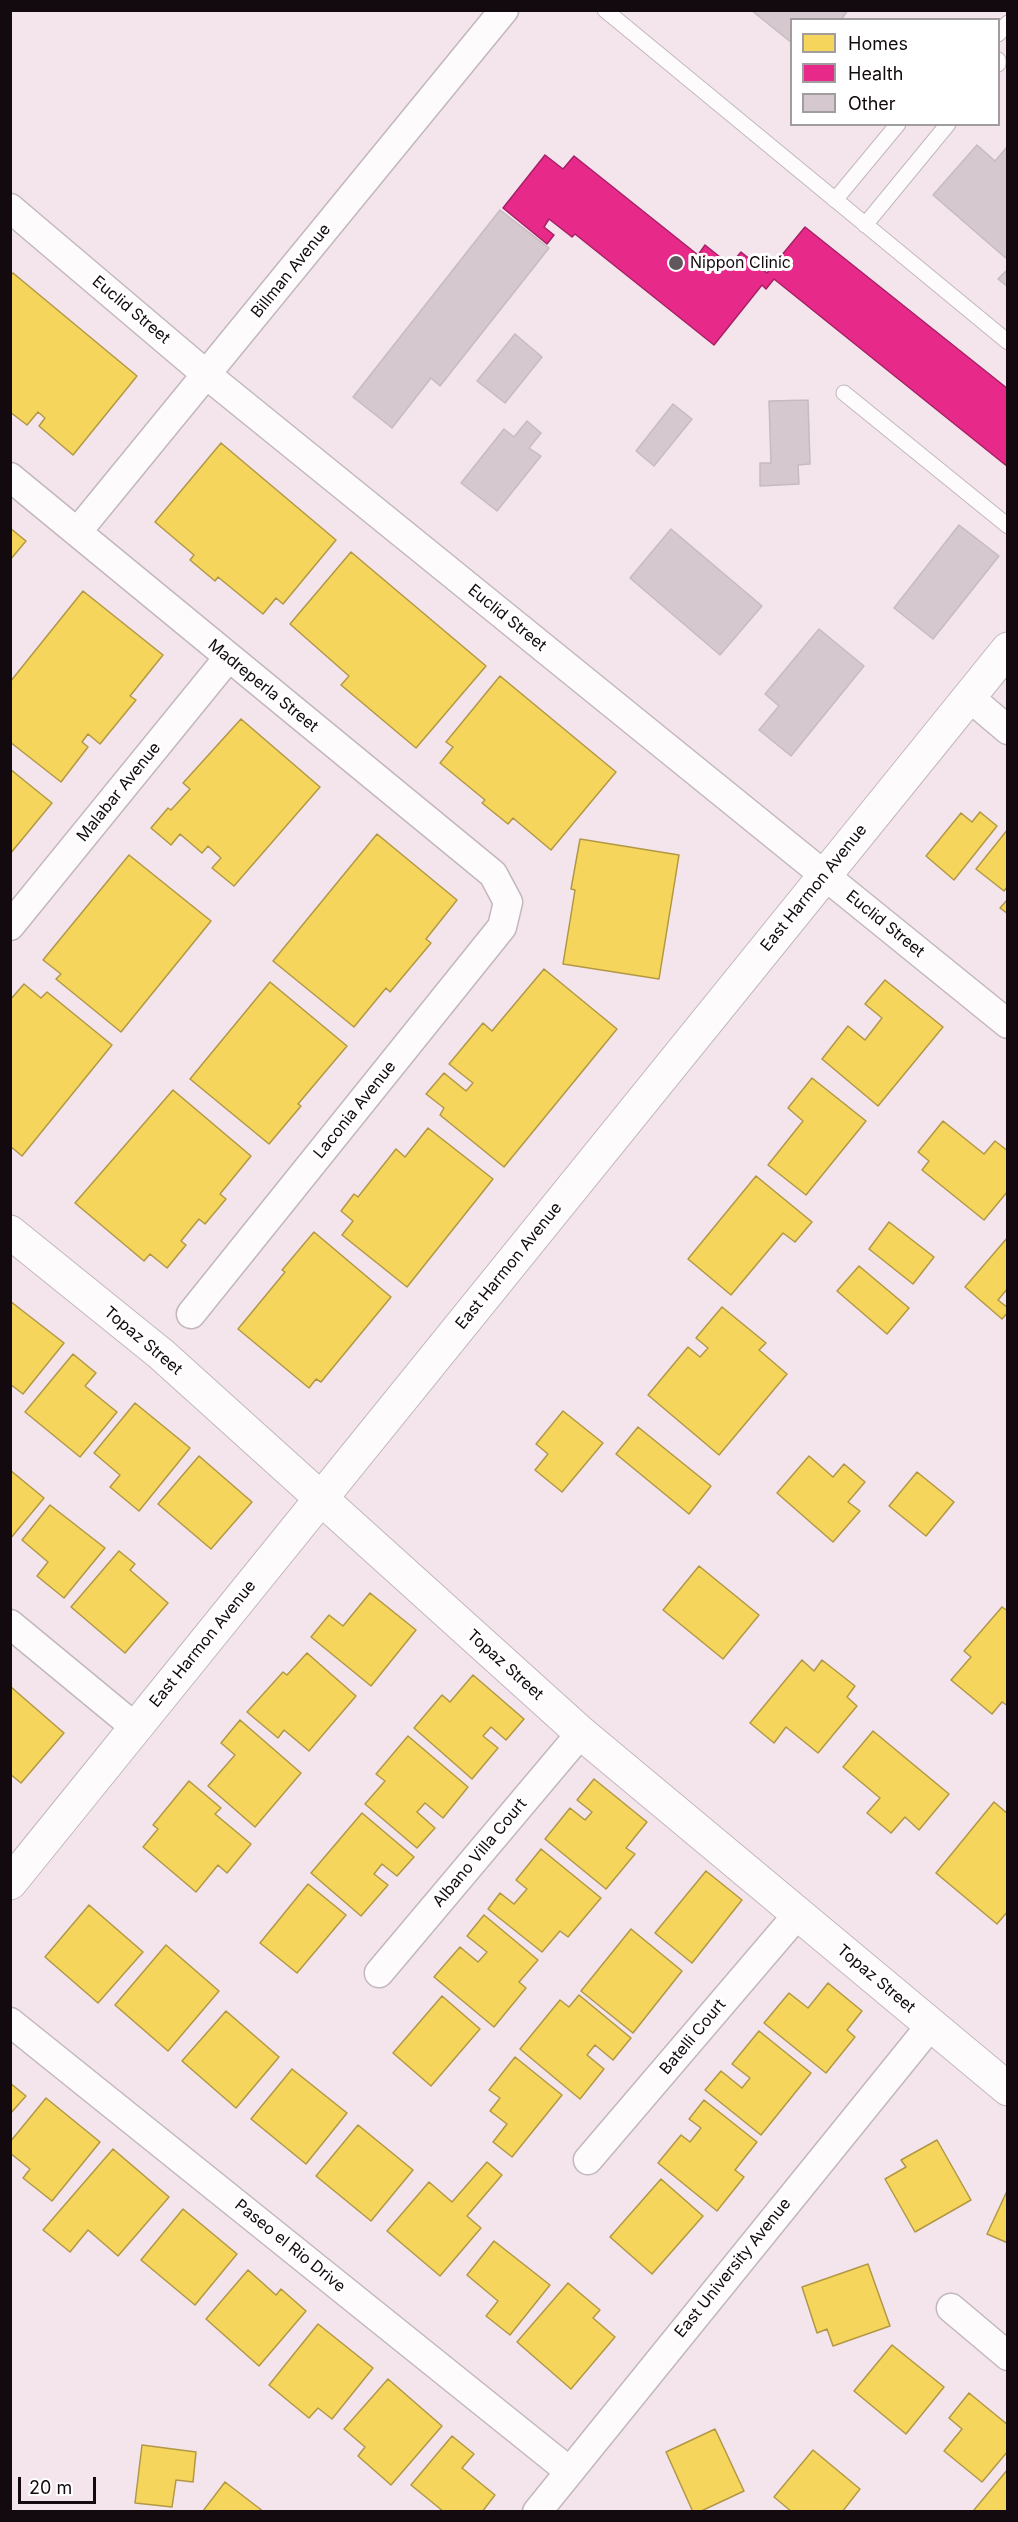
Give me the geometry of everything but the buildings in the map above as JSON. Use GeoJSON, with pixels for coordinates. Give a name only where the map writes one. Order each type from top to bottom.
{"type":"FeatureCollection","features":[{"type":"Feature","properties":{"kind":"main road","name":"East Harmon Avenue"},"geometry":{"type":"LineString","coordinates":[[10,1883],[1008,649]]}},
{"type":"Feature","properties":{"kind":"main road","name":"Topaz Street"},"geometry":{"type":"LineString","coordinates":[[10,1232],[161,1354],[580,1733],[1008,2089]]}},
{"type":"Feature","properties":{"kind":"street","name":"Billman Avenue"},"geometry":{"type":"LineString","coordinates":[[78,531],[207,375],[496,13]]}},
{"type":"Feature","properties":{"kind":"street","name":"Euclid Street"},"geometry":{"type":"LineString","coordinates":[[10,208],[207,375],[1008,1024]]}},
{"type":"Feature","properties":{"kind":"street","name":"Madreperla Street"},"geometry":{"type":"LineString","coordinates":[[10,477],[493,874],[508,902]]}},
{"type":"Feature","properties":{"kind":"street","name":"Malabar Avenue"},"geometry":{"type":"LineString","coordinates":[[10,926],[228,658]]}},
{"type":"Feature","properties":{"kind":"street"},"geometry":{"type":"LineString","coordinates":[[969,697],[1008,730]]}},
{"type":"Feature","properties":{"kind":"street","name":"Laconia Avenue"},"geometry":{"type":"LineString","coordinates":[[191,1314],[502,927],[508,902]]}},
{"type":"Feature","properties":{"kind":"street"},"geometry":{"type":"LineString","coordinates":[[10,1624],[136,1728]]}},
{"type":"Feature","properties":{"kind":"street","name":"Albano Villa Court"},"geometry":{"type":"LineString","coordinates":[[379,1973],[580,1733]]}},
{"type":"Feature","properties":{"kind":"street","name":"Batelli Court"},"geometry":{"type":"LineString","coordinates":[[588,2160],[798,1914]]}},
{"type":"Feature","properties":{"kind":"street","name":"Paseo el Rio Drive"},"geometry":{"type":"LineString","coordinates":[[10,2022],[569,2471]]}},
{"type":"Feature","properties":{"kind":"street","name":"East University Avenue"},"geometry":{"type":"LineString","coordinates":[[537,2511],[931,2025]]}},
{"type":"Feature","properties":{"kind":"street"},"geometry":{"type":"LineString","coordinates":[[951,2308],[1008,2356]]}},
{"type":"Feature","properties":{"kind":"lane"},"geometry":{"type":"LineString","coordinates":[[605,10],[1008,342]]}},
{"type":"Feature","properties":{"kind":"lane"},"geometry":{"type":"LineString","coordinates":[[835,200],[896,126]]}},
{"type":"Feature","properties":{"kind":"lane"},"geometry":{"type":"LineString","coordinates":[[866,225],[946,126]]}},
{"type":"Feature","properties":{"kind":"lane"},"geometry":{"type":"LineString","coordinates":[[844,393],[1008,526]]}},
{"type":"Feature","properties":{"kind":"place","name":"Nippon Clinic"},"geometry":{"type":"Point","coordinates":[676,263]}}]}
